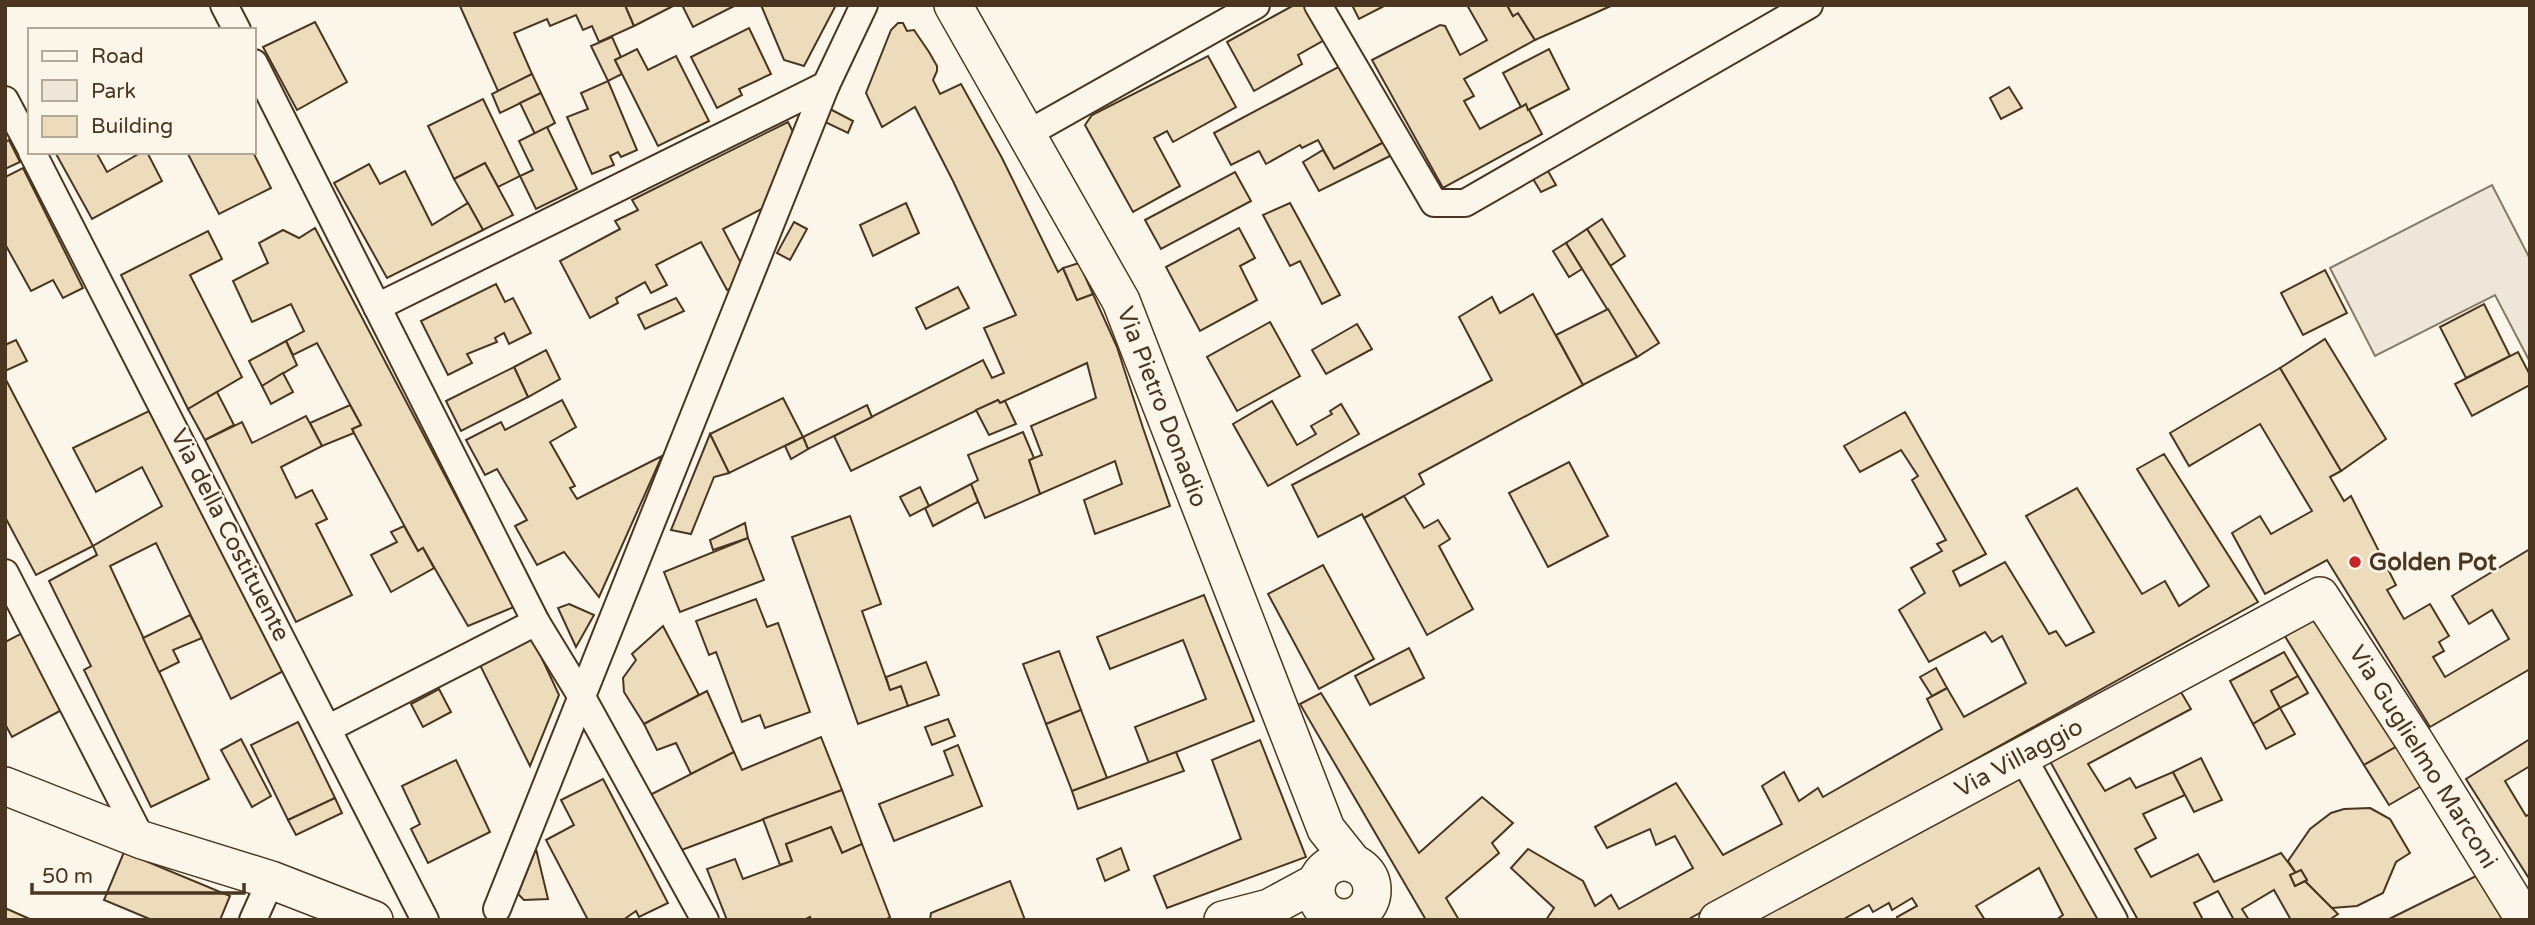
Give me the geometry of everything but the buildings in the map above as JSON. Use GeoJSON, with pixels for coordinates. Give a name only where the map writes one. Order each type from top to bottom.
{"type":"FeatureCollection","features":[{"type":"Feature","properties":{"kind":"street"},"geometry":{"type":"LineString","coordinates":[[224,5],[236,28]]}},
{"type":"Feature","properties":{"kind":"street"},"geometry":{"type":"LineString","coordinates":[[497,909],[826,85],[864,5]]}},
{"type":"Feature","properties":{"kind":"street","name":"Via Pietro Donadio"},"geometry":{"type":"LineString","coordinates":[[953,5],[1121,301],[1326,829],[1348,901]]}},
{"type":"Feature","properties":{"kind":"street"},"geometry":{"type":"LineString","coordinates":[[1027,134],[1256,5]]}},
{"type":"Feature","properties":{"kind":"street"},"geometry":{"type":"LineString","coordinates":[[1318,5],[1434,203],[1465,203],[1809,5]]}},
{"type":"Feature","properties":{"kind":"street"},"geometry":{"type":"LineString","coordinates":[[256,67],[536,622],[583,699],[705,920]]}},
{"type":"Feature","properties":{"kind":"street"},"geometry":{"type":"LineString","coordinates":[[377,307],[826,85]]}},
{"type":"Feature","properties":{"kind":"street"},"geometry":{"type":"LineString","coordinates":[[5,100],[28,143]]}},
{"type":"Feature","properties":{"kind":"street","name":"Via della Costituente"},"geometry":{"type":"LineString","coordinates":[[33,154],[425,920]]}},
{"type":"Feature","properties":{"kind":"street"},"geometry":{"type":"LineString","coordinates":[[5,573],[142,840]]}},
{"type":"Feature","properties":{"kind":"street","name":"Via Villaggio"},"geometry":{"type":"LineString","coordinates":[[1718,920],[2320,596]]}},
{"type":"Feature","properties":{"kind":"street","name":"Via Guglielmo Marconi"},"geometry":{"type":"LineString","coordinates":[[2320,596],[2413,739],[2525,920]]}},
{"type":"Feature","properties":{"kind":"street"},"geometry":{"type":"LineString","coordinates":[[329,728],[536,622]]}},
{"type":"Feature","properties":{"kind":"street"},"geometry":{"type":"LineString","coordinates":[[2022,756],[2114,920]]}},
{"type":"Feature","properties":{"kind":"street"},"geometry":{"type":"LineString","coordinates":[[8,795],[271,880],[374,920]]}},
{"type":"Feature","properties":{"kind":"street"},"geometry":{"type":"LineString","coordinates":[[253,920],[271,880]]}},
{"type":"Feature","properties":{"kind":"street"},"geometry":{"type":"LineString","coordinates":[[1223,920],[1269,908],[1348,901]]}},
{"type":"Feature","properties":{"kind":"green space"},"geometry":{"type":"Polygon","coordinates":[[[2492,185],[2530,259],[2530,362],[2495,295],[2375,356],[2330,268],[2492,185]]]}},
{"type":"Feature","properties":{"kind":"place","name":"Golden Pot"},"geometry":{"type":"Point","coordinates":[2355,562]}}]}
